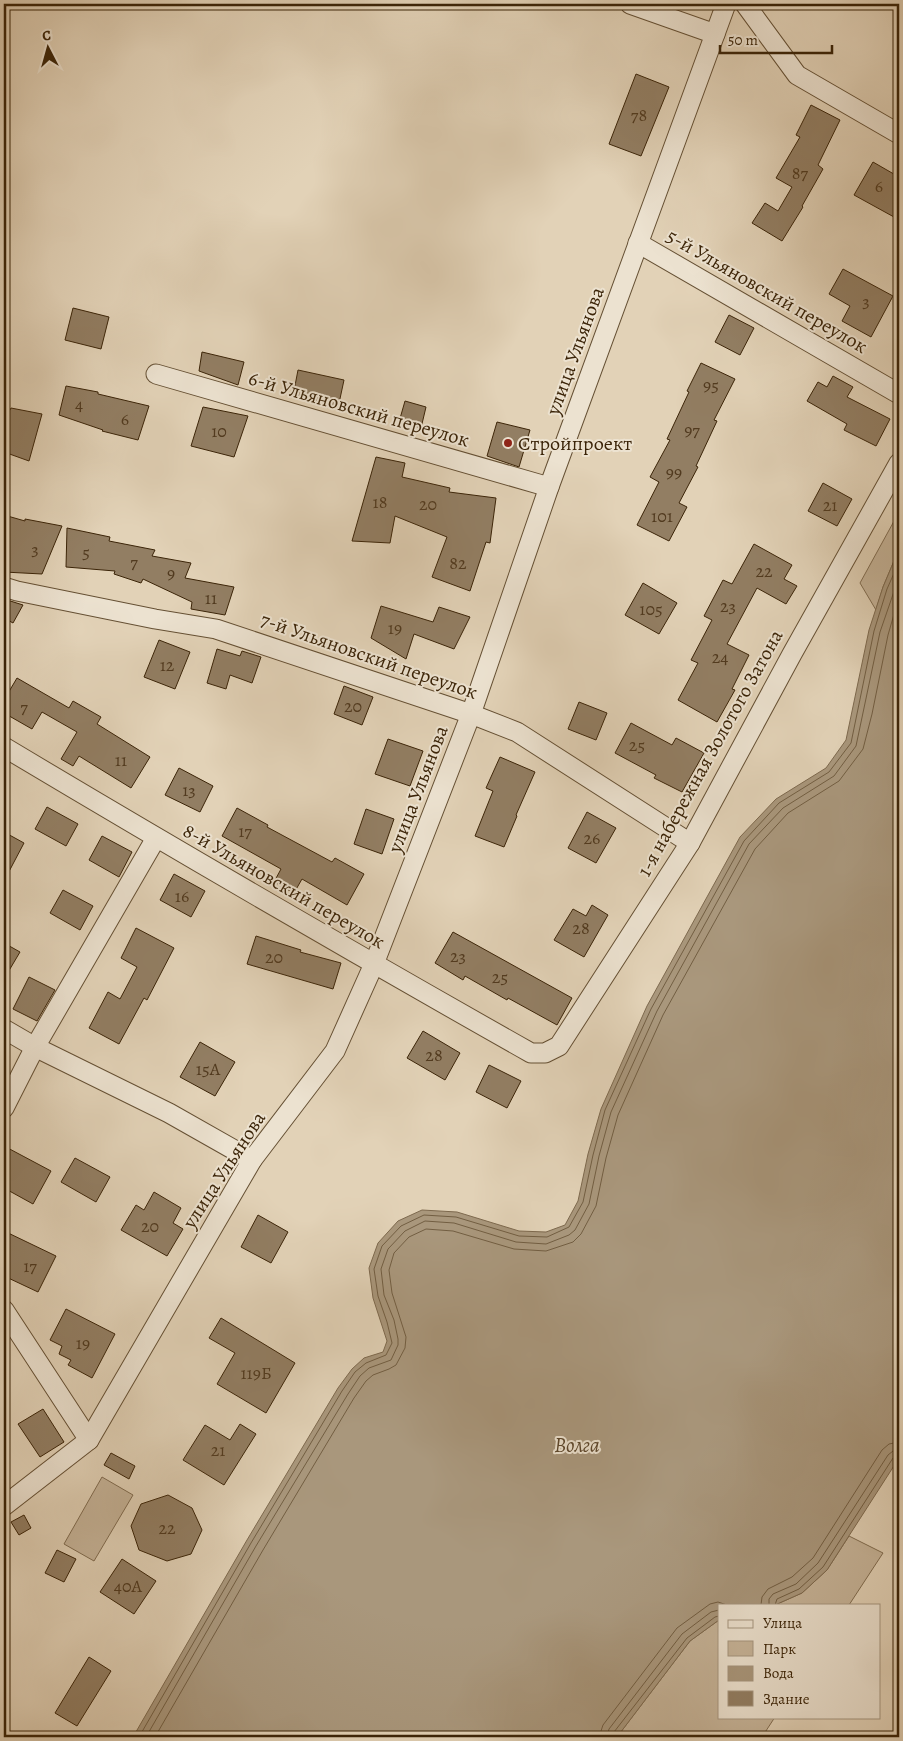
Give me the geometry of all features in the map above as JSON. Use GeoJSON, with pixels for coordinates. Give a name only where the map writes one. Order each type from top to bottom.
{"type":"FeatureCollection","features":[{"type":"Feature","properties":{"kind":"street"},"geometry":{"type":"LineString","coordinates":[[630,4],[715,34]]}},
{"type":"Feature","properties":{"kind":"street","name":"улица Ульянова"},"geometry":{"type":"LineString","coordinates":[[4,1506],[89,1440],[252,1160],[335,1051],[374,964],[470,714],[549,487],[726,4]]}},
{"type":"Feature","properties":{"kind":"street"},"geometry":{"type":"LineString","coordinates":[[745,4],[797,74],[899,134]]}},
{"type":"Feature","properties":{"kind":"street","name":"5-й Ульяновский переулок"},"geometry":{"type":"LineString","coordinates":[[638,243],[899,394]]}},
{"type":"Feature","properties":{"kind":"street","name":"6-й Ульяновский переулок"},"geometry":{"type":"LineString","coordinates":[[156,374],[549,487]]}},
{"type":"Feature","properties":{"kind":"street","name":"1-я набережная Золотого Затона"},"geometry":{"type":"LineString","coordinates":[[545,1053],[559,1046],[690,843],[792,654],[899,463]]}},
{"type":"Feature","properties":{"kind":"street","name":"7-й Ульяновский переулок"},"geometry":{"type":"LineString","coordinates":[[4,586],[17,591],[155,619],[216,629],[470,714],[517,732],[690,843]]}},
{"type":"Feature","properties":{"kind":"street","name":"8-й Ульяновский переулок"},"geometry":{"type":"LineString","coordinates":[[4,747],[156,838],[531,1053],[545,1053]]}},
{"type":"Feature","properties":{"kind":"street"},"geometry":{"type":"LineString","coordinates":[[4,1108],[35,1047],[156,838]]}},
{"type":"Feature","properties":{"kind":"street"},"geometry":{"type":"LineString","coordinates":[[4,1030],[169,1113],[252,1160]]}},
{"type":"Feature","properties":{"kind":"street"},"geometry":{"type":"LineString","coordinates":[[4,1310],[89,1440]]}},
{"type":"Feature","properties":{"kind":"green space"},"geometry":{"type":"Polygon","coordinates":[[[899,512],[899,549],[883,587],[876,610],[860,583],[899,512]]]}},
{"type":"Feature","properties":{"kind":"green space"},"geometry":{"type":"Polygon","coordinates":[[[102,1477],[133,1495],[94,1561],[64,1544],[102,1477]]]}},
{"type":"Feature","properties":{"kind":"green space"},"geometry":{"type":"Polygon","coordinates":[[[849,1536],[883,1553],[850,1604],[777,1604],[802,1593],[827,1570],[849,1536]]]}},
{"type":"Feature","properties":{"kind":"green space"},"geometry":{"type":"Polygon","coordinates":[[[718,1621],[718,1718],[774,1718],[762,1737],[617,1737],[690,1641],[718,1621]]]}},
{"type":"Feature","properties":{"kind":"water","name":"Волга"},"geometry":{"type":"Polygon","coordinates":[[[899,549],[899,1458],[827,1570],[802,1593],[777,1604],[718,1604],[718,1621],[690,1641],[617,1737],[133,1737],[338,1388],[352,1369],[364,1358],[383,1352],[387,1341],[373,1298],[369,1268],[378,1243],[398,1221],[422,1210],[457,1212],[519,1231],[546,1232],[565,1225],[578,1201],[588,1154],[601,1109],[647,1006],[740,837],[776,799],[826,768],[846,740],[869,630],[883,587],[899,549]]]}},
{"type":"Feature","properties":{"kind":"building"},"geometry":{"type":"Polygon","coordinates":[[[636,74],[669,87],[641,156],[609,144],[636,74]]]}},
{"type":"Feature","properties":{"kind":"building"},"geometry":{"type":"Polygon","coordinates":[[[811,105],[840,120],[818,165],[823,169],[782,241],[752,223],[765,203],[778,211],[792,187],[776,178],[800,137],[796,135],[811,105]]]}},
{"type":"Feature","properties":{"kind":"building"},"geometry":{"type":"Polygon","coordinates":[[[873,162],[899,177],[899,208],[894,217],[854,195],[873,162]]]}},
{"type":"Feature","properties":{"kind":"building"},"geometry":{"type":"Polygon","coordinates":[[[843,269],[893,296],[871,337],[842,321],[850,306],[829,294],[843,269]]]}},
{"type":"Feature","properties":{"kind":"building"},"geometry":{"type":"Polygon","coordinates":[[[73,308],[109,317],[101,349],[65,340],[73,308]]]}},
{"type":"Feature","properties":{"kind":"building"},"geometry":{"type":"Polygon","coordinates":[[[729,315],[754,328],[740,355],[715,342],[729,315]]]}},
{"type":"Feature","properties":{"kind":"building"},"geometry":{"type":"Polygon","coordinates":[[[202,352],[244,362],[238,385],[199,371],[202,352]]]}},
{"type":"Feature","properties":{"kind":"building"},"geometry":{"type":"Polygon","coordinates":[[[701,363],[735,379],[714,420],[717,421],[696,466],[698,467],[679,503],[687,507],[669,541],[637,525],[659,482],[650,477],[670,440],[667,439],[701,363]]]}},
{"type":"Feature","properties":{"kind":"building"},"geometry":{"type":"Polygon","coordinates":[[[298,370],[344,380],[338,408],[293,396],[298,370]]]}},
{"type":"Feature","properties":{"kind":"building"},"geometry":{"type":"Polygon","coordinates":[[[833,376],[853,387],[847,397],[890,419],[876,446],[844,430],[847,424],[807,401],[818,382],[827,387],[833,376]]]}},
{"type":"Feature","properties":{"kind":"building"},"geometry":{"type":"Polygon","coordinates":[[[66,386],[98,392],[98,394],[149,406],[138,440],[102,431],[59,415],[66,386]]]}},
{"type":"Feature","properties":{"kind":"building"},"geometry":{"type":"Polygon","coordinates":[[[405,401],[426,407],[421,428],[399,422],[405,401]]]}},
{"type":"Feature","properties":{"kind":"building"},"geometry":{"type":"Polygon","coordinates":[[[203,407],[248,416],[234,457],[191,446],[203,407]]]}},
{"type":"Feature","properties":{"kind":"building"},"geometry":{"type":"Polygon","coordinates":[[[11,408],[42,414],[29,461],[4,452],[4,420],[11,408]]]}},
{"type":"Feature","properties":{"kind":"building","name":"Стройпроект"},"geometry":{"type":"Polygon","coordinates":[[[497,422],[530,430],[519,467],[487,456],[497,422]]]}},
{"type":"Feature","properties":{"kind":"building"},"geometry":{"type":"Polygon","coordinates":[[[376,457],[405,463],[402,477],[450,488],[449,492],[496,498],[490,543],[486,542],[470,591],[432,577],[447,537],[395,516],[390,543],[352,541],[376,457]]]}},
{"type":"Feature","properties":{"kind":"building"},"geometry":{"type":"Polygon","coordinates":[[[823,483],[852,499],[837,526],[808,511],[823,483]]]}},
{"type":"Feature","properties":{"kind":"building"},"geometry":{"type":"Polygon","coordinates":[[[4,515],[25,521],[25,519],[62,526],[42,574],[4,572],[4,515]]]}},
{"type":"Feature","properties":{"kind":"building"},"geometry":{"type":"Polygon","coordinates":[[[67,528],[110,537],[109,541],[155,550],[152,556],[191,563],[185,578],[234,587],[225,615],[191,609],[192,602],[143,579],[141,583],[114,574],[115,571],[66,567],[67,528]]]}},
{"type":"Feature","properties":{"kind":"building"},"geometry":{"type":"Polygon","coordinates":[[[754,544],[792,565],[784,579],[797,586],[786,604],[757,588],[727,644],[749,655],[732,689],[735,690],[717,722],[678,700],[698,663],[691,660],[712,620],[704,616],[723,580],[732,584],[754,544]]]}},
{"type":"Feature","properties":{"kind":"building"},"geometry":{"type":"Polygon","coordinates":[[[643,583],[677,603],[659,634],[625,615],[643,583]]]}},
{"type":"Feature","properties":{"kind":"building"},"geometry":{"type":"Polygon","coordinates":[[[4,599],[23,605],[13,623],[4,618],[4,599]]]}},
{"type":"Feature","properties":{"kind":"building"},"geometry":{"type":"Polygon","coordinates":[[[381,606],[433,622],[439,607],[470,617],[454,649],[414,634],[406,659],[371,638],[381,606]]]}},
{"type":"Feature","properties":{"kind":"building"},"geometry":{"type":"Polygon","coordinates":[[[159,640],[190,652],[175,689],[144,677],[159,640]]]}},
{"type":"Feature","properties":{"kind":"building"},"geometry":{"type":"Polygon","coordinates":[[[217,649],[240,656],[242,651],[261,657],[252,683],[230,675],[226,689],[207,683],[217,649]]]}},
{"type":"Feature","properties":{"kind":"building"},"geometry":{"type":"Polygon","coordinates":[[[17,678],[69,708],[73,701],[101,717],[97,724],[150,757],[131,788],[79,756],[73,766],[61,759],[77,732],[42,712],[32,729],[4,713],[4,700],[17,678]]]}},
{"type":"Feature","properties":{"kind":"building"},"geometry":{"type":"Polygon","coordinates":[[[344,686],[373,697],[362,725],[334,714],[344,686]]]}},
{"type":"Feature","properties":{"kind":"building"},"geometry":{"type":"Polygon","coordinates":[[[579,702],[607,713],[596,740],[568,729],[579,702]]]}},
{"type":"Feature","properties":{"kind":"building"},"geometry":{"type":"Polygon","coordinates":[[[631,723],[672,745],[676,738],[704,753],[682,792],[654,778],[656,775],[615,753],[631,723]]]}},
{"type":"Feature","properties":{"kind":"building"},"geometry":{"type":"Polygon","coordinates":[[[388,739],[423,751],[410,786],[375,774],[388,739]]]}},
{"type":"Feature","properties":{"kind":"building"},"geometry":{"type":"Polygon","coordinates":[[[500,757],[535,772],[504,847],[475,836],[493,791],[486,788],[500,757]]]}},
{"type":"Feature","properties":{"kind":"building"},"geometry":{"type":"Polygon","coordinates":[[[179,768],[213,786],[200,812],[165,795],[179,768]]]}},
{"type":"Feature","properties":{"kind":"building"},"geometry":{"type":"Polygon","coordinates":[[[47,807],[78,824],[66,846],[35,829],[47,807]]]}},
{"type":"Feature","properties":{"kind":"building"},"geometry":{"type":"Polygon","coordinates":[[[237,808],[268,825],[267,827],[332,862],[335,858],[364,874],[347,905],[302,879],[294,893],[274,882],[281,869],[222,836],[237,808]]]}},
{"type":"Feature","properties":{"kind":"building"},"geometry":{"type":"Polygon","coordinates":[[[366,809],[394,819],[382,854],[354,844],[366,809]]]}},
{"type":"Feature","properties":{"kind":"building"},"geometry":{"type":"Polygon","coordinates":[[[587,812],[616,828],[596,863],[568,848],[587,812]]]}},
{"type":"Feature","properties":{"kind":"building"},"geometry":{"type":"Polygon","coordinates":[[[4,832],[24,843],[4,881],[4,832]]]}},
{"type":"Feature","properties":{"kind":"building"},"geometry":{"type":"Polygon","coordinates":[[[102,836],[132,852],[119,877],[89,860],[102,836]]]}},
{"type":"Feature","properties":{"kind":"building"},"geometry":{"type":"Polygon","coordinates":[[[174,874],[205,891],[191,917],[160,900],[174,874]]]}},
{"type":"Feature","properties":{"kind":"building"},"geometry":{"type":"Polygon","coordinates":[[[63,890],[93,906],[80,930],[50,913],[63,890]]]}},
{"type":"Feature","properties":{"kind":"building"},"geometry":{"type":"Polygon","coordinates":[[[592,905],[608,915],[584,957],[554,940],[573,909],[586,916],[592,905]]]}},
{"type":"Feature","properties":{"kind":"building"},"geometry":{"type":"Polygon","coordinates":[[[136,928],[174,948],[147,1000],[144,998],[119,1044],[89,1028],[108,992],[120,999],[137,967],[121,958],[136,928]]]}},
{"type":"Feature","properties":{"kind":"building"},"geometry":{"type":"Polygon","coordinates":[[[453,932],[572,998],[557,1025],[465,976],[463,980],[435,963],[453,932]]]}},
{"type":"Feature","properties":{"kind":"building"},"geometry":{"type":"Polygon","coordinates":[[[256,936],[301,950],[300,952],[341,963],[333,989],[247,964],[256,936]]]}},
{"type":"Feature","properties":{"kind":"building"},"geometry":{"type":"Polygon","coordinates":[[[4,943],[20,952],[4,979],[4,943]]]}},
{"type":"Feature","properties":{"kind":"building"},"geometry":{"type":"Polygon","coordinates":[[[29,977],[55,990],[37,1021],[13,1009],[29,977]]]}},
{"type":"Feature","properties":{"kind":"building"},"geometry":{"type":"Polygon","coordinates":[[[423,1031],[460,1053],[445,1080],[407,1058],[423,1031]]]}},
{"type":"Feature","properties":{"kind":"building"},"geometry":{"type":"Polygon","coordinates":[[[200,1042],[235,1062],[215,1096],[180,1077],[200,1042]]]}},
{"type":"Feature","properties":{"kind":"building"},"geometry":{"type":"Polygon","coordinates":[[[489,1065],[521,1081],[507,1108],[476,1092],[489,1065]]]}},
{"type":"Feature","properties":{"kind":"building"},"geometry":{"type":"Polygon","coordinates":[[[4,1146],[51,1171],[33,1204],[4,1188],[4,1146]]]}},
{"type":"Feature","properties":{"kind":"building"},"geometry":{"type":"Polygon","coordinates":[[[75,1158],[110,1177],[96,1202],[61,1182],[75,1158]]]}},
{"type":"Feature","properties":{"kind":"building"},"geometry":{"type":"Polygon","coordinates":[[[154,1192],[181,1208],[173,1223],[183,1229],[167,1256],[121,1230],[136,1205],[144,1210],[154,1192]]]}},
{"type":"Feature","properties":{"kind":"building"},"geometry":{"type":"Polygon","coordinates":[[[258,1215],[288,1232],[271,1263],[241,1247],[258,1215]]]}},
{"type":"Feature","properties":{"kind":"building"},"geometry":{"type":"Polygon","coordinates":[[[4,1231],[56,1256],[38,1292],[4,1276],[4,1231]]]}},
{"type":"Feature","properties":{"kind":"building"},"geometry":{"type":"Polygon","coordinates":[[[66,1309],[115,1334],[92,1378],[68,1365],[71,1360],[59,1354],[62,1346],[50,1340],[66,1309]]]}},
{"type":"Feature","properties":{"kind":"building"},"geometry":{"type":"Polygon","coordinates":[[[221,1318],[295,1363],[266,1413],[217,1384],[235,1353],[209,1338],[221,1318]]]}},
{"type":"Feature","properties":{"kind":"building"},"geometry":{"type":"Polygon","coordinates":[[[43,1409],[64,1442],[40,1457],[18,1424],[43,1409]]]}},
{"type":"Feature","properties":{"kind":"building"},"geometry":{"type":"Polygon","coordinates":[[[240,1424],[256,1434],[224,1485],[183,1460],[205,1425],[230,1440],[240,1424]]]}},
{"type":"Feature","properties":{"kind":"building"},"geometry":{"type":"Polygon","coordinates":[[[111,1453],[135,1466],[129,1479],[104,1465],[111,1453]]]}},
{"type":"Feature","properties":{"kind":"building"},"geometry":{"type":"Polygon","coordinates":[[[168,1495],[192,1508],[202,1530],[191,1554],[167,1561],[139,1550],[131,1526],[141,1504],[168,1495]]]}},
{"type":"Feature","properties":{"kind":"building"},"geometry":{"type":"Polygon","coordinates":[[[24,1515],[31,1528],[19,1535],[11,1522],[24,1515]]]}},
{"type":"Feature","properties":{"kind":"building"},"geometry":{"type":"Polygon","coordinates":[[[57,1550],[76,1559],[64,1582],[45,1573],[57,1550]]]}},
{"type":"Feature","properties":{"kind":"building"},"geometry":{"type":"Polygon","coordinates":[[[122,1559],[156,1581],[134,1614],[100,1592],[122,1559]]]}},
{"type":"Feature","properties":{"kind":"building"},"geometry":{"type":"Polygon","coordinates":[[[89,1657],[111,1671],[77,1726],[55,1713],[89,1657]]]}},
{"type":"Feature","properties":{"kind":"place","name":"Стройпроект"},"geometry":{"type":"Point","coordinates":[508,443]}}]}
